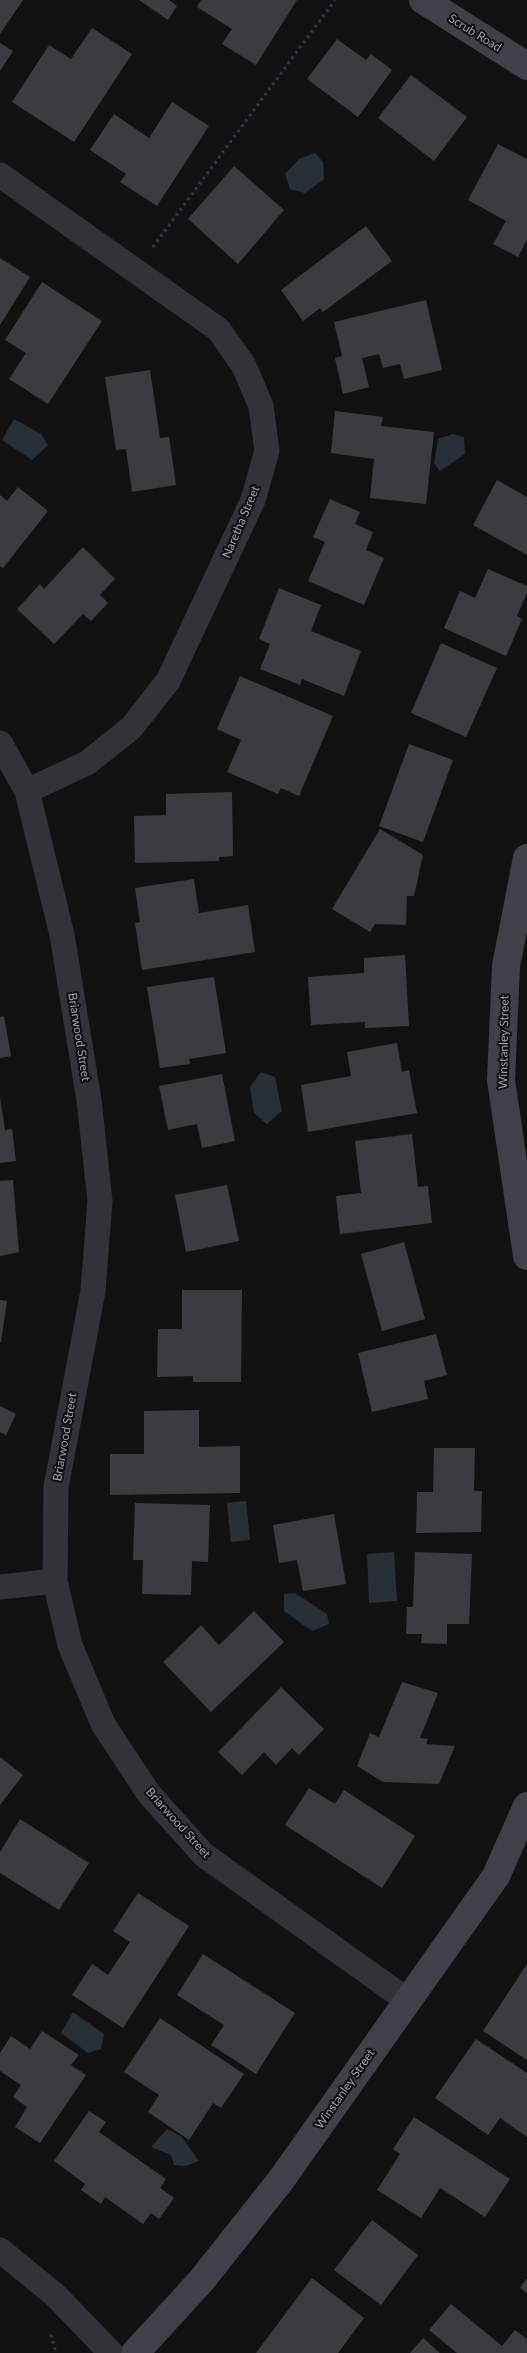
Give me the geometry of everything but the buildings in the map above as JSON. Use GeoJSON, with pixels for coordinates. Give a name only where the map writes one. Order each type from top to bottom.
{"type":"FeatureCollection","features":[{"type":"Feature","properties":{"kind":"street","name":"Scrub Road"},"geometry":{"type":"LineString","coordinates":[[423,0],[527,66]]}},
{"type":"Feature","properties":{"kind":"street","name":"Naretha Street"},"geometry":{"type":"LineString","coordinates":[[0,174],[219,330],[244,366],[261,406],[267,451],[253,500],[168,681],[132,728],[88,762],[27,791]]}},
{"type":"Feature","properties":{"kind":"street","name":"Briarwood Street"},"geometry":{"type":"LineString","coordinates":[[0,743],[27,791],[62,935],[89,1100],[100,1201],[93,1291],[56,1487],[55,1581],[70,1646],[103,1724],[150,1794],[204,1855],[408,2001]]}},
{"type":"Feature","properties":{"kind":"street","name":"Winstanley Street"},"geometry":{"type":"LineString","coordinates":[[527,858],[506,966],[501,1080],[527,1256]]}},
{"type":"Feature","properties":{"kind":"street"},"geometry":{"type":"LineString","coordinates":[[0,1587],[55,1581]]}},
{"type":"Feature","properties":{"kind":"street","name":"Winstanley Street"},"geometry":{"type":"LineString","coordinates":[[135,2353],[201,2281],[273,2190],[496,1876],[527,1806]]}},
{"type":"Feature","properties":{"kind":"street"},"geometry":{"type":"LineString","coordinates":[[0,2250],[55,2295],[111,2353]]}},
{"type":"Feature","properties":{"kind":"path"},"geometry":{"type":"LineString","coordinates":[[136,270],[334,0]]}},
{"type":"Feature","properties":{"kind":"path"},"geometry":{"type":"LineString","coordinates":[[45,2329],[51,2335],[56,2353]]}},
{"type":"Feature","properties":{"kind":"shaded area"},"geometry":{"type":"Polygon","coordinates":[[[315,153],[323,162],[324,179],[305,193],[290,189],[285,174],[299,159],[315,153]]]}},
{"type":"Feature","properties":{"kind":"shaded area"},"geometry":{"type":"Polygon","coordinates":[[[14,419],[41,434],[48,445],[32,460],[2,440],[14,419]]]}},
{"type":"Feature","properties":{"kind":"shaded area"},"geometry":{"type":"Polygon","coordinates":[[[453,434],[464,437],[465,454],[440,471],[434,463],[438,439],[453,434]]]}},
{"type":"Feature","properties":{"kind":"shaded area"},"geometry":{"type":"Polygon","coordinates":[[[261,1072],[275,1077],[282,1111],[267,1124],[254,1113],[250,1087],[261,1072]]]}},
{"type":"Feature","properties":{"kind":"shaded area"},"geometry":{"type":"Polygon","coordinates":[[[246,1501],[250,1540],[231,1542],[227,1503],[246,1501]]]}},
{"type":"Feature","properties":{"kind":"shaded area"},"geometry":{"type":"Polygon","coordinates":[[[394,1552],[397,1601],[369,1603],[367,1554],[394,1552]]]}},
{"type":"Feature","properties":{"kind":"shaded area"},"geometry":{"type":"Polygon","coordinates":[[[295,1593],[327,1614],[329,1624],[312,1631],[284,1611],[284,1594],[295,1593]]]}},
{"type":"Feature","properties":{"kind":"shaded area"},"geometry":{"type":"Polygon","coordinates":[[[73,2012],[104,2034],[101,2049],[88,2053],[61,2033],[73,2012]]]}},
{"type":"Feature","properties":{"kind":"shaded area"},"geometry":{"type":"Polygon","coordinates":[[[167,2129],[181,2136],[199,2161],[186,2166],[174,2165],[171,2155],[151,2147],[167,2129]]]}}]}
